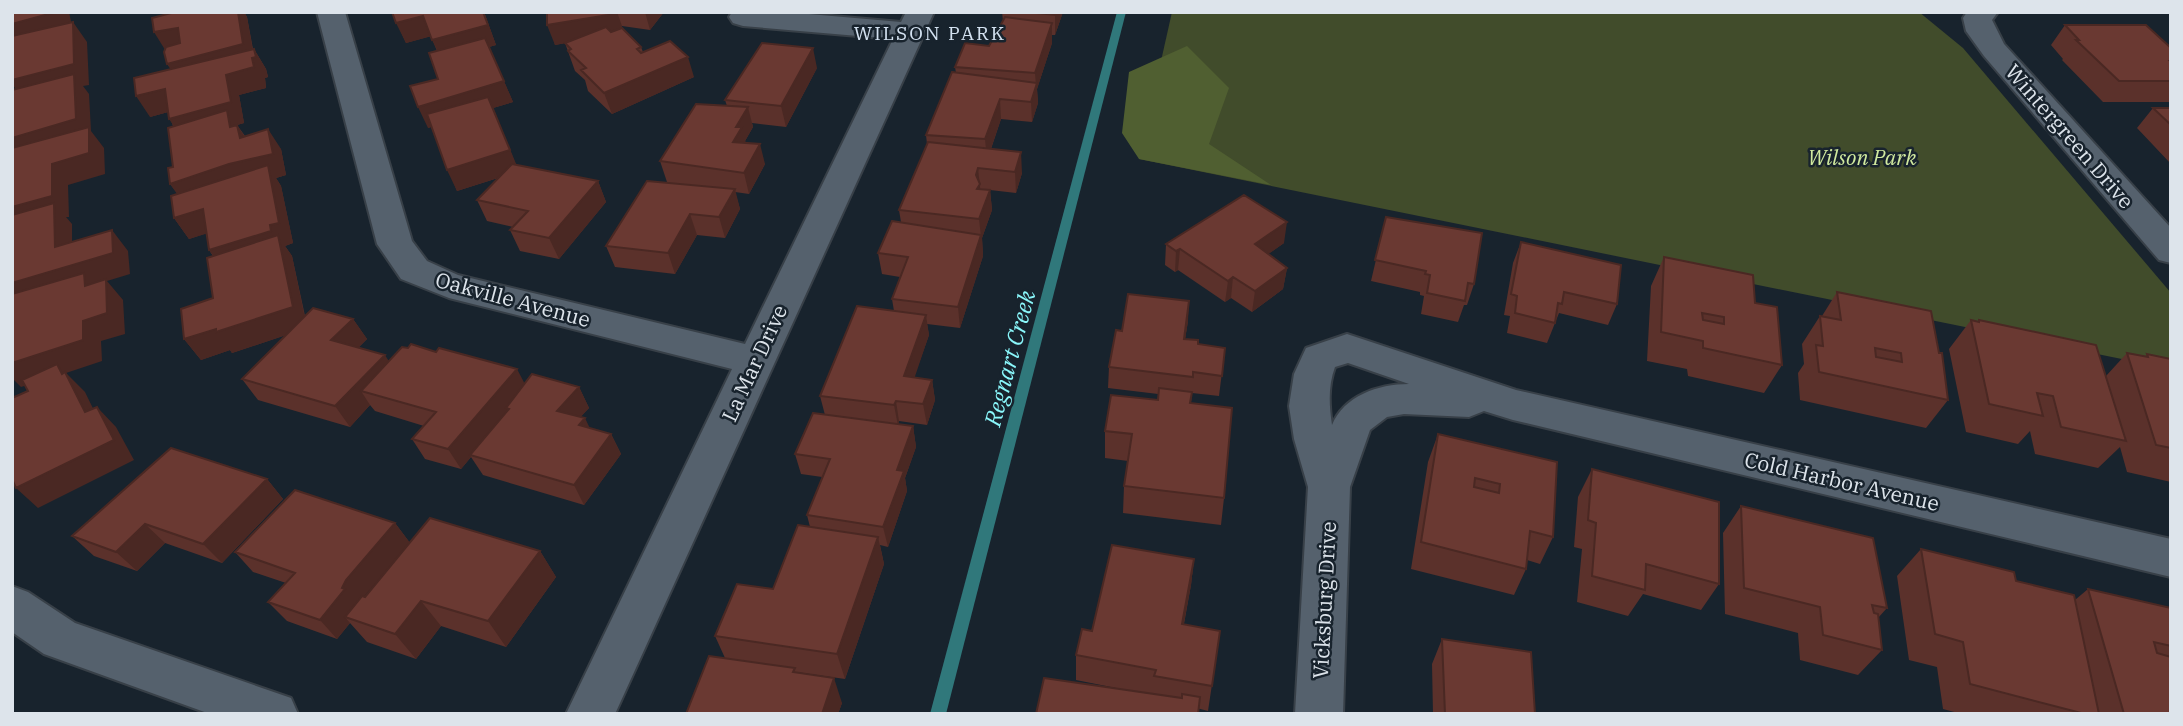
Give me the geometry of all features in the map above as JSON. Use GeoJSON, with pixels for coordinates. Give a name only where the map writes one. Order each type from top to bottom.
{"type":"FeatureCollection","features":[{"type":"Feature","properties":{"kind":"street","name":"Oakville Avenue"},"geometry":{"type":"LineString","coordinates":[[331,12],[395,244],[414,270],[449,285],[755,360]]}},
{"type":"Feature","properties":{"kind":"street","name":"Wintergreen Drive"},"geometry":{"type":"LineString","coordinates":[[1980,15],[1981,31],[1994,50],[2171,251]]}},
{"type":"Feature","properties":{"kind":"street"},"geometry":{"type":"LineString","coordinates":[[743,17],[916,22]]}},
{"type":"Feature","properties":{"kind":"street","name":"La Mar Drive"},"geometry":{"type":"LineString","coordinates":[[590,714],[916,22]]}},
{"type":"Feature","properties":{"kind":"street","name":"Cold Harbor Avenue"},"geometry":{"type":"LineString","coordinates":[[1347,348],[1513,405],[2171,558]]}},
{"type":"Feature","properties":{"kind":"street","name":"Vicksburg Drive"},"geometry":{"type":"LineString","coordinates":[[1329,487],[1309,427],[1310,396],[1315,367],[1320,358],[1347,348]]}},
{"type":"Feature","properties":{"kind":"street","name":"Cold Harbor Avenue"},"geometry":{"type":"LineString","coordinates":[[1376,404],[1404,399],[1513,405]]}},
{"type":"Feature","properties":{"kind":"street","name":"Vicksburg Drive"},"geometry":{"type":"LineString","coordinates":[[1319,714],[1329,487],[1353,421],[1376,404]]}},
{"type":"Feature","properties":{"kind":"street"},"geometry":{"type":"LineString","coordinates":[[12,606],[60,639],[274,714]]}},
{"type":"Feature","properties":{"kind":"green space","name":"Wilson Park"},"geometry":{"type":"Polygon","coordinates":[[[1172,12],[1919,12],[1963,48],[2171,293],[2171,369],[1139,159],[1172,12]]]}},
{"type":"Feature","properties":{"kind":"green space"},"geometry":{"type":"Polygon","coordinates":[[[1187,46],[1229,88],[1209,144],[1271,185],[1139,159],[1122,133],[1129,72],[1187,46]]]}},
{"type":"Feature","properties":{"kind":"building"},"geometry":{"type":"Polygon","coordinates":[[[12,12],[56,12],[12,24],[12,12]]]}},
{"type":"Feature","properties":{"kind":"building"},"geometry":{"type":"Polygon","coordinates":[[[175,12],[238,12],[243,44],[167,64],[164,52],[166,47],[180,43],[178,28],[154,32],[152,18],[175,12]]]}},
{"type":"Feature","properties":{"kind":"building"},"geometry":{"type":"Polygon","coordinates":[[[392,12],[483,12],[488,25],[432,40],[423,16],[396,23],[392,12]]]}},
{"type":"Feature","properties":{"kind":"building"},"geometry":{"type":"Polygon","coordinates":[[[547,12],[610,12],[608,15],[547,25],[547,12]]]}},
{"type":"Feature","properties":{"kind":"building"},"geometry":{"type":"Polygon","coordinates":[[[1027,12],[1055,12],[1055,15],[1027,12]]]}},
{"type":"Feature","properties":{"kind":"building"},"geometry":{"type":"Polygon","coordinates":[[[1005,17],[1052,23],[1035,73],[955,67],[965,43],[989,46],[1005,17]]]}},
{"type":"Feature","properties":{"kind":"building"},"geometry":{"type":"Polygon","coordinates":[[[73,22],[74,64],[12,80],[12,36],[73,22]]]}},
{"type":"Feature","properties":{"kind":"building"},"geometry":{"type":"Polygon","coordinates":[[[2065,25],[2146,25],[2171,48],[2171,81],[2119,81],[2076,40],[2079,40],[2065,25]]]}},
{"type":"Feature","properties":{"kind":"building"},"geometry":{"type":"Polygon","coordinates":[[[606,27],[611,32],[622,28],[641,47],[637,49],[641,53],[670,41],[688,57],[604,93],[581,70],[586,68],[568,51],[571,49],[565,43],[606,27]]]}},
{"type":"Feature","properties":{"kind":"building"},"geometry":{"type":"Polygon","coordinates":[[[485,38],[504,81],[418,107],[410,86],[438,79],[429,53],[485,38]]]}},
{"type":"Feature","properties":{"kind":"building"},"geometry":{"type":"Polygon","coordinates":[[[762,43],[813,48],[781,106],[725,100],[762,43]]]}},
{"type":"Feature","properties":{"kind":"building"},"geometry":{"type":"Polygon","coordinates":[[[254,49],[254,67],[226,75],[231,102],[169,119],[165,89],[136,96],[134,78],[254,49]]]}},
{"type":"Feature","properties":{"kind":"building"},"geometry":{"type":"Polygon","coordinates":[[[952,72],[1037,83],[1031,102],[1000,99],[985,139],[926,135],[952,72]]]}},
{"type":"Feature","properties":{"kind":"building"},"geometry":{"type":"Polygon","coordinates":[[[74,74],[76,119],[12,138],[12,90],[74,74]]]}},
{"type":"Feature","properties":{"kind":"building"},"geometry":{"type":"Polygon","coordinates":[[[488,97],[510,150],[447,170],[427,114],[488,97]]]}},
{"type":"Feature","properties":{"kind":"building"},"geometry":{"type":"Polygon","coordinates":[[[696,104],[748,107],[736,127],[742,127],[733,142],[760,144],[744,173],[660,161],[696,104]]]}},
{"type":"Feature","properties":{"kind":"building"},"geometry":{"type":"Polygon","coordinates":[[[2153,108],[2171,108],[2171,125],[2153,108]]]}},
{"type":"Feature","properties":{"kind":"building"},"geometry":{"type":"Polygon","coordinates":[[[227,110],[230,127],[237,125],[240,138],[268,129],[273,154],[229,164],[170,184],[168,168],[173,167],[168,128],[227,110]]]}},
{"type":"Feature","properties":{"kind":"building"},"geometry":{"type":"Polygon","coordinates":[[[89,127],[89,153],[52,164],[52,196],[12,207],[12,148],[89,127]]]}},
{"type":"Feature","properties":{"kind":"building"},"geometry":{"type":"Polygon","coordinates":[[[928,142],[1021,152],[1015,172],[978,168],[976,175],[980,184],[977,189],[990,190],[979,219],[899,210],[928,142]]]}},
{"type":"Feature","properties":{"kind":"building"},"geometry":{"type":"Polygon","coordinates":[[[512,164],[598,181],[549,238],[510,230],[528,211],[477,200],[512,164]]]}},
{"type":"Feature","properties":{"kind":"building"},"geometry":{"type":"Polygon","coordinates":[[[268,165],[279,223],[270,225],[271,231],[209,250],[203,209],[174,218],[171,196],[268,165]]]}},
{"type":"Feature","properties":{"kind":"building"},"geometry":{"type":"Polygon","coordinates":[[[647,181],[735,189],[719,217],[690,214],[668,253],[606,246],[647,181]]]}},
{"type":"Feature","properties":{"kind":"building"},"geometry":{"type":"Polygon","coordinates":[[[1244,195],[1287,222],[1255,244],[1287,268],[1255,291],[1233,277],[1228,281],[1180,249],[1176,251],[1166,244],[1244,195]]]}},
{"type":"Feature","properties":{"kind":"building"},"geometry":{"type":"Polygon","coordinates":[[[54,203],[55,247],[112,230],[113,253],[12,283],[12,215],[54,203]]]}},
{"type":"Feature","properties":{"kind":"building"},"geometry":{"type":"Polygon","coordinates":[[[1386,217],[1482,233],[1474,284],[1468,283],[1465,301],[1427,293],[1430,275],[1425,274],[1426,271],[1375,260],[1386,217]]]}},
{"type":"Feature","properties":{"kind":"building"},"geometry":{"type":"Polygon","coordinates":[[[892,221],[981,235],[958,307],[892,299],[908,257],[878,253],[892,221]]]}},
{"type":"Feature","properties":{"kind":"building"},"geometry":{"type":"Polygon","coordinates":[[[278,235],[293,307],[216,332],[216,329],[184,339],[181,309],[213,298],[207,258],[278,235]]]}},
{"type":"Feature","properties":{"kind":"building"},"geometry":{"type":"Polygon","coordinates":[[[1521,242],[1621,265],[1617,304],[1564,292],[1562,304],[1558,303],[1555,323],[1515,313],[1517,296],[1511,294],[1521,242]]]}},
{"type":"Feature","properties":{"kind":"building"},"geometry":{"type":"Polygon","coordinates":[[[1664,257],[1753,275],[1755,303],[1777,307],[1782,365],[1703,348],[1703,341],[1661,332],[1664,257]],[[1702,313],[1703,320],[1724,324],[1724,317],[1702,313]]]}},
{"type":"Feature","properties":{"kind":"building"},"geometry":{"type":"Polygon","coordinates":[[[84,273],[85,286],[106,279],[107,313],[83,321],[83,340],[12,363],[12,294],[84,273]]]}},
{"type":"Feature","properties":{"kind":"building"},"geometry":{"type":"Polygon","coordinates":[[[1837,292],[1931,311],[1939,353],[1942,353],[1948,400],[1819,372],[1816,345],[1823,346],[1820,316],[1841,320],[1837,292]],[[1875,348],[1876,357],[1902,362],[1901,353],[1875,348]]]}},
{"type":"Feature","properties":{"kind":"building"},"geometry":{"type":"Polygon","coordinates":[[[1128,294],[1189,301],[1184,339],[1225,348],[1222,376],[1193,372],[1193,377],[1109,367],[1116,330],[1122,331],[1128,294]]]}},
{"type":"Feature","properties":{"kind":"building"},"geometry":{"type":"Polygon","coordinates":[[[857,306],[926,315],[904,376],[932,380],[923,404],[896,401],[894,405],[820,396],[857,306]]]}},
{"type":"Feature","properties":{"kind":"building"},"geometry":{"type":"Polygon","coordinates":[[[313,308],[353,319],[331,340],[385,355],[335,406],[242,379],[313,308]]]}},
{"type":"Feature","properties":{"kind":"building"},"geometry":{"type":"Polygon","coordinates":[[[1971,320],[2096,345],[2126,441],[2061,427],[2053,396],[2037,393],[2043,416],[1989,404],[1971,320]]]}},
{"type":"Feature","properties":{"kind":"building"},"geometry":{"type":"Polygon","coordinates":[[[411,344],[436,352],[439,348],[517,369],[448,449],[412,439],[436,412],[361,391],[402,347],[408,348],[411,344]]]}},
{"type":"Feature","properties":{"kind":"building"},"geometry":{"type":"Polygon","coordinates":[[[2127,353],[2171,359],[2171,448],[2156,445],[2127,353]]]}},
{"type":"Feature","properties":{"kind":"building"},"geometry":{"type":"Polygon","coordinates":[[[57,364],[62,374],[65,372],[85,412],[97,407],[114,440],[16,488],[12,479],[12,398],[28,391],[22,380],[57,364]]]}},
{"type":"Feature","properties":{"kind":"building"},"geometry":{"type":"Polygon","coordinates":[[[532,374],[579,387],[557,411],[585,418],[579,425],[611,434],[574,485],[470,455],[509,409],[506,408],[532,374]]]}},
{"type":"Feature","properties":{"kind":"building"},"geometry":{"type":"Polygon","coordinates":[[[1159,388],[1192,392],[1190,403],[1232,408],[1224,498],[1124,486],[1132,434],[1105,431],[1111,395],[1158,400],[1159,388]]]}},
{"type":"Feature","properties":{"kind":"building"},"geometry":{"type":"Polygon","coordinates":[[[813,413],[913,426],[897,470],[904,471],[883,527],[807,515],[830,459],[795,454],[813,413]]]}},
{"type":"Feature","properties":{"kind":"building"},"geometry":{"type":"Polygon","coordinates":[[[1438,434],[1557,462],[1553,537],[1530,531],[1526,569],[1421,542],[1438,434]],[[1475,478],[1474,487],[1499,493],[1500,484],[1475,478]]]}},
{"type":"Feature","properties":{"kind":"building"},"geometry":{"type":"Polygon","coordinates":[[[171,448],[267,479],[203,544],[145,524],[116,552],[72,536],[171,448]]]}},
{"type":"Feature","properties":{"kind":"building"},"geometry":{"type":"Polygon","coordinates":[[[1592,469],[1719,502],[1719,584],[1646,564],[1645,590],[1592,576],[1596,523],[1588,520],[1592,469]]]}},
{"type":"Feature","properties":{"kind":"building"},"geometry":{"type":"Polygon","coordinates":[[[295,490],[395,523],[346,580],[342,588],[345,589],[320,620],[268,602],[295,573],[235,552],[295,490]]]}},
{"type":"Feature","properties":{"kind":"building"},"geometry":{"type":"Polygon","coordinates":[[[1741,506],[1873,538],[1887,608],[1872,605],[1874,613],[1878,614],[1882,650],[1823,635],[1820,607],[1744,588],[1741,506]]]}},
{"type":"Feature","properties":{"kind":"building"},"geometry":{"type":"Polygon","coordinates":[[[430,518],[540,551],[488,621],[421,601],[395,634],[345,617],[362,596],[365,597],[430,518]]]}},
{"type":"Feature","properties":{"kind":"building"},"geometry":{"type":"Polygon","coordinates":[[[798,525],[878,537],[837,654],[715,636],[737,584],[773,589],[798,525]]]}},
{"type":"Feature","properties":{"kind":"building"},"geometry":{"type":"Polygon","coordinates":[[[1112,545],[1194,559],[1182,624],[1220,631],[1212,686],[1154,676],[1156,670],[1076,655],[1082,629],[1092,631],[1112,545]]]}},
{"type":"Feature","properties":{"kind":"building"},"geometry":{"type":"Polygon","coordinates":[[[1921,549],[2014,572],[2016,581],[2074,595],[2099,714],[2085,714],[1970,684],[1963,642],[1935,634],[1921,549]]]}},
{"type":"Feature","properties":{"kind":"building"},"geometry":{"type":"Polygon","coordinates":[[[2088,589],[2171,608],[2171,646],[2154,642],[2157,653],[2171,657],[2171,714],[2124,714],[2088,589]]]}},
{"type":"Feature","properties":{"kind":"building"},"geometry":{"type":"Polygon","coordinates":[[[1442,639],[1531,652],[1535,714],[1445,714],[1442,639]]]}},
{"type":"Feature","properties":{"kind":"building"},"geometry":{"type":"Polygon","coordinates":[[[709,656],[795,668],[793,672],[834,678],[822,714],[686,714],[709,656]]]}},
{"type":"Feature","properties":{"kind":"building"},"geometry":{"type":"Polygon","coordinates":[[[1044,678],[1182,698],[1182,694],[1200,697],[1198,714],[1036,714],[1044,678]]]}},
{"type":"Feature","properties":{"kind":"waterway","name":"Regnart Creek"},"geometry":{"type":"LineString","coordinates":[[938,714],[1122,12]]}},
{"type":"Feature","properties":{"kind":"district","name":"WILSON PARK"},"geometry":{"type":"Point","coordinates":[930,33]}}]}
